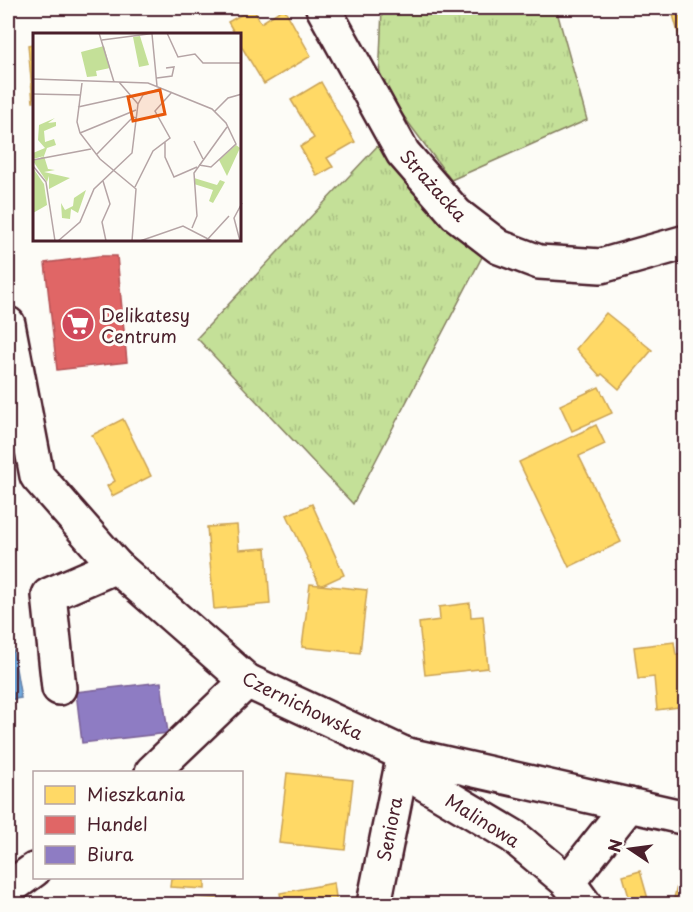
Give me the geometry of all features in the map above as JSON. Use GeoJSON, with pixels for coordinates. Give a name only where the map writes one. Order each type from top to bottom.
{"type":"FeatureCollection","features":[{"type":"Feature","properties":{"kind":"street","name":"Strażacka"},"geometry":{"type":"LineString","coordinates":[[323,8],[403,153],[456,214],[499,247],[539,262],[602,266],[686,242]]}},
{"type":"Feature","properties":{"kind":"street","name":"Czernichowska"},"geometry":{"type":"LineString","coordinates":[[8,324],[37,476],[116,566],[247,681],[404,754],[686,818]]}},
{"type":"Feature","properties":{"kind":"street"},"geometry":{"type":"LineString","coordinates":[[59,688],[49,596],[116,566]]}},
{"type":"Feature","properties":{"kind":"street"},"geometry":{"type":"LineString","coordinates":[[153,771],[247,681]]}},
{"type":"Feature","properties":{"kind":"street","name":"Malinowa"},"geometry":{"type":"LineString","coordinates":[[404,754],[422,782],[513,836],[576,893],[628,805]]}},
{"type":"Feature","properties":{"kind":"street","name":"Seniora"},"geometry":{"type":"LineString","coordinates":[[374,904],[404,754]]}},
{"type":"Feature","properties":{"kind":"street"},"geometry":{"type":"LineString","coordinates":[[8,889],[33,871]]}},
{"type":"Feature","properties":{"kind":"green space"},"geometry":{"type":"Polygon","coordinates":[[[382,8],[556,8],[587,120],[451,180],[379,83],[382,8]]]}},
{"type":"Feature","properties":{"kind":"green space"},"geometry":{"type":"Polygon","coordinates":[[[382,141],[483,255],[353,504],[197,338],[382,141]]]}},
{"type":"Feature","properties":{"kind":"building: Mieszkania"},"geometry":{"type":"Polygon","coordinates":[[[253,8],[261,23],[284,8],[311,56],[264,84],[242,47],[242,33],[234,33],[228,22],[253,8]]]}},
{"type":"Feature","properties":{"kind":"building: Mieszkania"},"geometry":{"type":"Polygon","coordinates":[[[686,8],[686,61],[672,11],[686,8]]]}},
{"type":"Feature","properties":{"kind":"building: Mieszkania"},"geometry":{"type":"Polygon","coordinates":[[[33,44],[33,102],[28,45],[33,44]]]}},
{"type":"Feature","properties":{"kind":"building: Mieszkania"},"geometry":{"type":"Polygon","coordinates":[[[321,82],[355,142],[327,158],[333,167],[317,176],[300,147],[314,138],[291,100],[321,82]]]}},
{"type":"Feature","properties":{"kind":"building: Mieszkania"},"geometry":{"type":"Polygon","coordinates":[[[606,313],[652,350],[619,389],[602,374],[600,376],[576,349],[606,313]]]}},
{"type":"Feature","properties":{"kind":"building: Mieszkania"},"geometry":{"type":"Polygon","coordinates":[[[599,387],[612,413],[572,431],[560,405],[599,387]]]}},
{"type":"Feature","properties":{"kind":"building: Mieszkania"},"geometry":{"type":"Polygon","coordinates":[[[123,419],[151,476],[112,496],[107,486],[115,481],[92,435],[123,419]]]}},
{"type":"Feature","properties":{"kind":"building: Mieszkania"},"geometry":{"type":"Polygon","coordinates":[[[596,425],[605,444],[579,456],[621,542],[569,567],[519,462],[596,425]]]}},
{"type":"Feature","properties":{"kind":"building: Mieszkania"},"geometry":{"type":"Polygon","coordinates":[[[312,504],[344,575],[320,586],[287,515],[312,504]]]}},
{"type":"Feature","properties":{"kind":"building: Mieszkania"},"geometry":{"type":"Polygon","coordinates":[[[237,525],[239,550],[266,548],[270,604],[214,609],[207,527],[237,525]]]}},
{"type":"Feature","properties":{"kind":"building: Mieszkania"},"geometry":{"type":"Polygon","coordinates":[[[310,584],[367,590],[360,653],[302,647],[310,584]]]}},
{"type":"Feature","properties":{"kind":"building: Mieszkania"},"geometry":{"type":"Polygon","coordinates":[[[470,603],[471,617],[483,616],[488,668],[425,675],[419,623],[440,620],[439,607],[470,603]]]}},
{"type":"Feature","properties":{"kind":"building: Mieszkania"},"geometry":{"type":"Polygon","coordinates":[[[674,642],[676,655],[686,654],[686,706],[657,710],[654,677],[638,679],[634,647],[674,642]]]}},
{"type":"Feature","properties":{"kind":"building: Mieszkania"},"geometry":{"type":"Polygon","coordinates":[[[287,773],[353,780],[345,850],[279,843],[287,773]]]}},
{"type":"Feature","properties":{"kind":"building: Mieszkania"},"geometry":{"type":"Polygon","coordinates":[[[684,860],[686,860],[686,901],[674,898],[684,860]]]}},
{"type":"Feature","properties":{"kind":"building: Mieszkania"},"geometry":{"type":"Polygon","coordinates":[[[640,871],[648,899],[631,904],[623,876],[640,871]]]}},
{"type":"Feature","properties":{"kind":"building: Mieszkania"},"geometry":{"type":"Polygon","coordinates":[[[171,879],[205,879],[205,889],[170,887],[171,879]]]}},
{"type":"Feature","properties":{"kind":"building: Mieszkania"},"geometry":{"type":"Polygon","coordinates":[[[334,883],[337,904],[282,904],[280,893],[334,883]]]}},
{"type":"Feature","properties":{"kind":"building: Mieszkania"},"geometry":{"type":"Polygon","coordinates":[[[230,898],[231,904],[180,904],[179,901],[230,898]]]}},
{"type":"Feature","properties":{"kind":"building: Handel"},"geometry":{"type":"Polygon","coordinates":[[[117,256],[127,362],[57,370],[45,263],[117,256]]]}},
{"type":"Feature","properties":{"kind":"building: Biura"},"geometry":{"type":"Polygon","coordinates":[[[161,682],[168,733],[82,743],[76,692],[161,682]]]}},
{"type":"Feature","properties":{"kind":"building: Szkoły"},"geometry":{"type":"Polygon","coordinates":[[[8,621],[21,698],[8,700],[8,621]]]}},
{"type":"Feature","properties":{"kind":"place","name":"Delikatesy Centrum"},"geometry":{"type":"Point","coordinates":[78,324]}}]}
